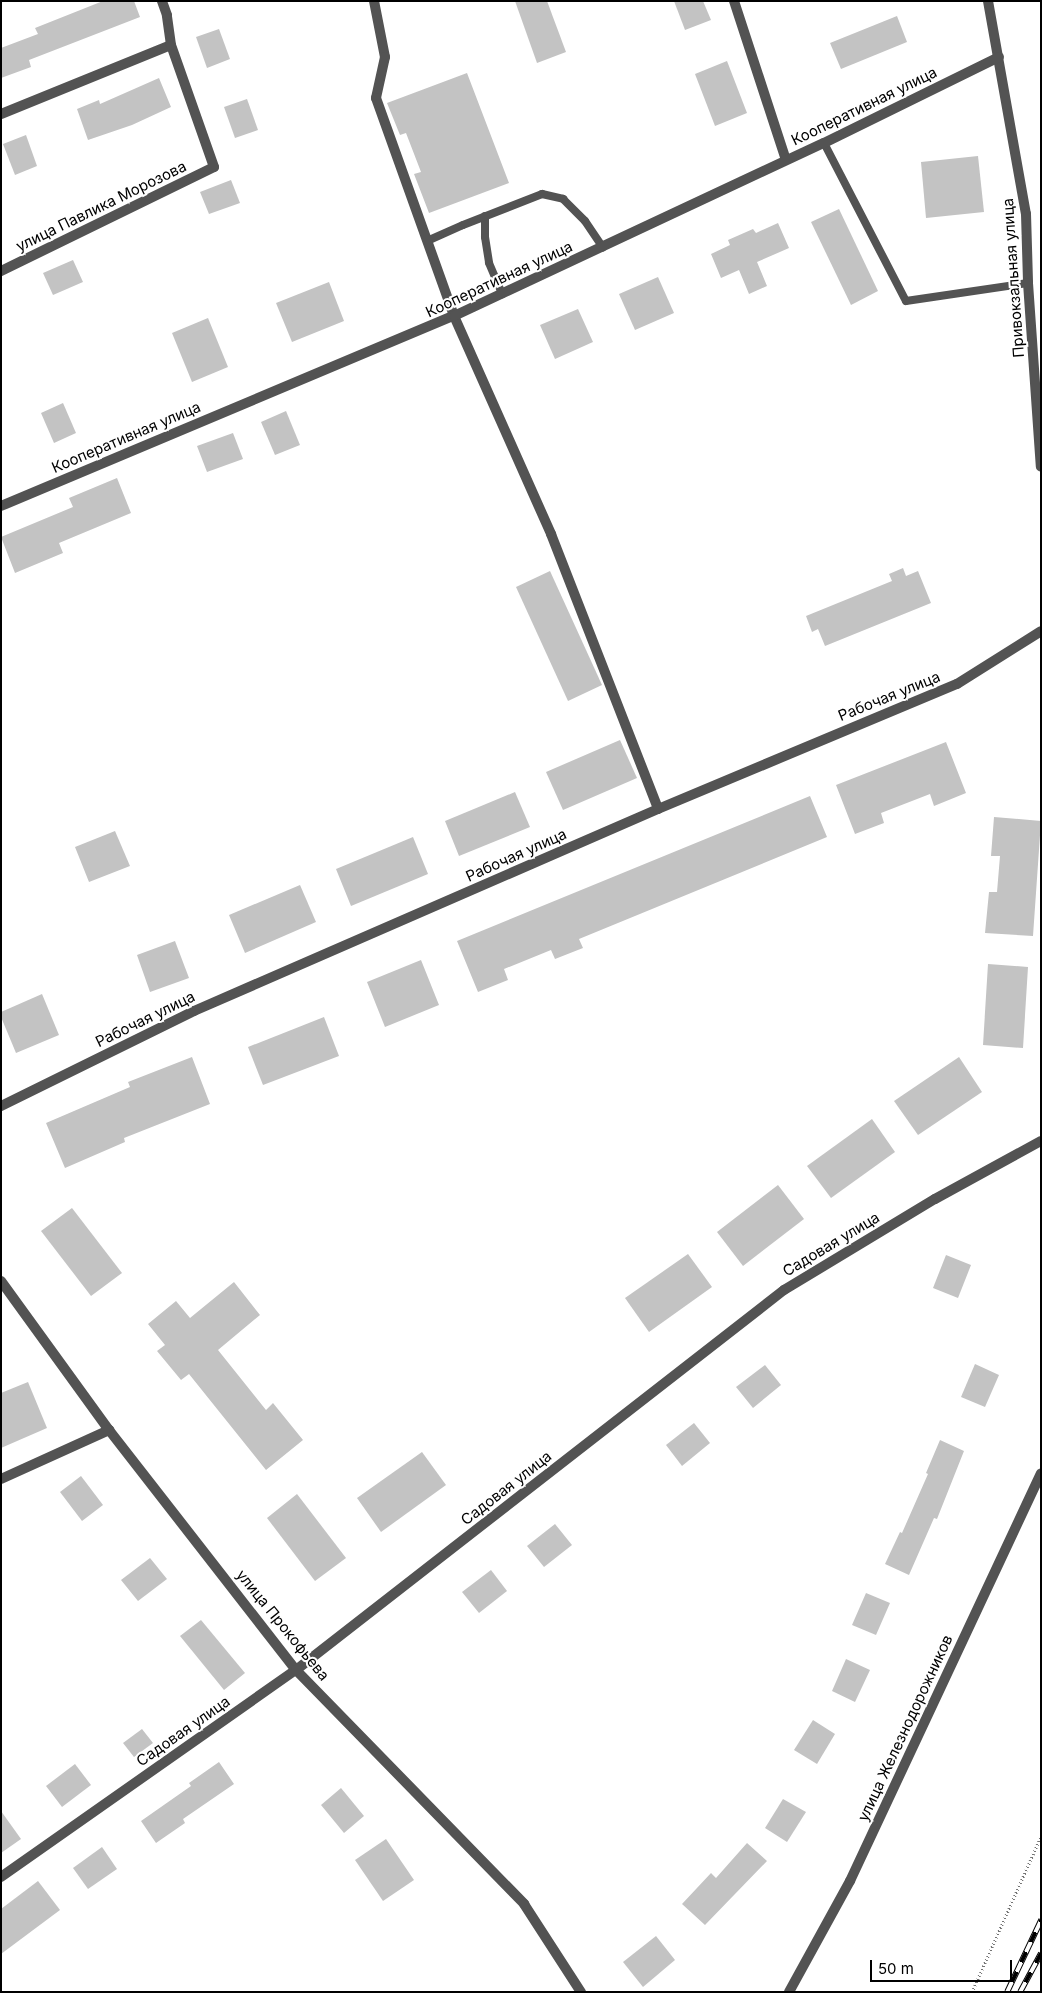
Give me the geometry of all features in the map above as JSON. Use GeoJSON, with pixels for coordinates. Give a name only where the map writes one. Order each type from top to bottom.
{"type":"FeatureCollection","features":[{"type":"Feature","properties":{"kind":"street"},"geometry":{"type":"LineString","coordinates":[[1,114],[171,45],[167,15],[162,1]]}},
{"type":"Feature","properties":{"kind":"street"},"geometry":{"type":"LineString","coordinates":[[374,1],[385,57],[376,98],[454,316],[551,534],[658,809]]}},
{"type":"Feature","properties":{"kind":"street"},"geometry":{"type":"LineString","coordinates":[[734,1],[786,160]]}},
{"type":"Feature","properties":{"kind":"street","name":"Привокзальная улица"},"geometry":{"type":"LineString","coordinates":[[988,1],[1026,214],[1028,283],[1041,466]]}},
{"type":"Feature","properties":{"kind":"street","name":"улица Павлика Морозова"},"geometry":{"type":"LineString","coordinates":[[1,271],[214,167],[171,45]]}},
{"type":"Feature","properties":{"kind":"street","name":"Кооперативная улица"},"geometry":{"type":"LineString","coordinates":[[1,506],[454,316],[824,143],[998,57]]}},
{"type":"Feature","properties":{"kind":"street","name":"Рабочая улица"},"geometry":{"type":"LineString","coordinates":[[1,1106],[194,1011],[658,809],[957,684],[1041,630]]}},
{"type":"Feature","properties":{"kind":"street","name":"Садовая улица"},"geometry":{"type":"LineString","coordinates":[[1,1877],[296,1670],[784,1290],[936,1199],[1041,1141]]}},
{"type":"Feature","properties":{"kind":"street","name":"улица Прокофьева"},"geometry":{"type":"LineString","coordinates":[[1,1282],[109,1430],[296,1670],[524,1904],[581,1992]]}},
{"type":"Feature","properties":{"kind":"street"},"geometry":{"type":"LineString","coordinates":[[1,1479],[109,1430]]}},
{"type":"Feature","properties":{"kind":"street","name":"улица Железнодорожников"},"geometry":{"type":"LineString","coordinates":[[789,1992],[850,1881],[1041,1474]]}},
{"type":"Feature","properties":{"kind":"lane"},"geometry":{"type":"LineString","coordinates":[[824,143],[906,301],[1028,283]]}},
{"type":"Feature","properties":{"kind":"lane"},"geometry":{"type":"LineString","coordinates":[[427,241],[542,194],[563,199],[585,220],[602,248]]}},
{"type":"Feature","properties":{"kind":"lane"},"geometry":{"type":"LineString","coordinates":[[485,216],[485,237],[489,263],[502,294]]}},
{"type":"Feature","properties":{"kind":"path"},"geometry":{"type":"LineString","coordinates":[[972,1992],[1041,1836]]}},
{"type":"Feature","properties":{"kind":"building"},"geometry":{"type":"Polygon","coordinates":[[[103,1],[134,1],[140,17],[29,60],[31,67],[1,78],[1,48],[38,34],[35,28],[103,1]]]}},
{"type":"Feature","properties":{"kind":"building"},"geometry":{"type":"Polygon","coordinates":[[[515,1],[547,1],[566,52],[537,63],[515,1]]]}},
{"type":"Feature","properties":{"kind":"building"},"geometry":{"type":"Polygon","coordinates":[[[674,1],[703,1],[711,20],[685,30],[674,1]]]}},
{"type":"Feature","properties":{"kind":"building"},"geometry":{"type":"Polygon","coordinates":[[[897,16],[907,42],[841,69],[830,43],[897,16]]]}},
{"type":"Feature","properties":{"kind":"building"},"geometry":{"type":"Polygon","coordinates":[[[219,29],[230,59],[207,68],[196,37],[219,29]]]}},
{"type":"Feature","properties":{"kind":"building"},"geometry":{"type":"Polygon","coordinates":[[[727,61],[747,113],[715,126],[695,74],[727,61]]]}},
{"type":"Feature","properties":{"kind":"building"},"geometry":{"type":"Polygon","coordinates":[[[467,73],[509,183],[429,213],[414,174],[421,172],[406,133],[400,135],[387,103],[467,73]]]}},
{"type":"Feature","properties":{"kind":"building"},"geometry":{"type":"Polygon","coordinates":[[[159,78],[171,107],[132,125],[88,140],[77,109],[99,100],[100,104],[159,78]]]}},
{"type":"Feature","properties":{"kind":"building"},"geometry":{"type":"Polygon","coordinates":[[[247,99],[258,130],[235,138],[224,107],[247,99]]]}},
{"type":"Feature","properties":{"kind":"building"},"geometry":{"type":"Polygon","coordinates":[[[26,135],[37,166],[15,175],[3,144],[26,135]]]}},
{"type":"Feature","properties":{"kind":"building"},"geometry":{"type":"Polygon","coordinates":[[[978,156],[984,212],[926,218],[921,162],[978,156]]]}},
{"type":"Feature","properties":{"kind":"building"},"geometry":{"type":"Polygon","coordinates":[[[231,180],[240,203],[209,214],[200,192],[231,180]]]}},
{"type":"Feature","properties":{"kind":"building"},"geometry":{"type":"Polygon","coordinates":[[[839,209],[878,291],[851,305],[811,222],[839,209]]]}},
{"type":"Feature","properties":{"kind":"building"},"geometry":{"type":"Polygon","coordinates":[[[778,223],[789,248],[757,262],[767,286],[749,294],[739,270],[721,278],[711,254],[730,245],[728,240],[753,229],[756,233],[778,223]]]}},
{"type":"Feature","properties":{"kind":"building"},"geometry":{"type":"Polygon","coordinates":[[[73,260],[83,282],[53,295],[43,273],[73,260]]]}},
{"type":"Feature","properties":{"kind":"building"},"geometry":{"type":"Polygon","coordinates":[[[658,277],[674,313],[635,330],[619,294],[658,277]]]}},
{"type":"Feature","properties":{"kind":"building"},"geometry":{"type":"Polygon","coordinates":[[[329,282],[344,321],[292,342],[276,303],[329,282]]]}},
{"type":"Feature","properties":{"kind":"building"},"geometry":{"type":"Polygon","coordinates":[[[578,309],[593,342],[555,359],[540,325],[578,309]]]}},
{"type":"Feature","properties":{"kind":"building"},"geometry":{"type":"Polygon","coordinates":[[[208,318],[228,367],[192,382],[172,333],[208,318]]]}},
{"type":"Feature","properties":{"kind":"building"},"geometry":{"type":"Polygon","coordinates":[[[63,403],[76,433],[54,443],[41,413],[63,403]]]}},
{"type":"Feature","properties":{"kind":"building"},"geometry":{"type":"Polygon","coordinates":[[[286,411],[300,445],[275,455],[261,422],[286,411]]]}},
{"type":"Feature","properties":{"kind":"building"},"geometry":{"type":"Polygon","coordinates":[[[233,433],[243,459],[207,472],[197,446],[233,433]]]}},
{"type":"Feature","properties":{"kind":"building"},"geometry":{"type":"Polygon","coordinates":[[[117,478],[131,513],[59,543],[63,553],[15,573],[1,537],[73,507],[69,498],[117,478]]]}},
{"type":"Feature","properties":{"kind":"building"},"geometry":{"type":"Polygon","coordinates":[[[903,568],[906,576],[918,571],[931,603],[825,646],[818,629],[812,632],[806,616],[892,581],[889,574],[903,568]]]}},
{"type":"Feature","properties":{"kind":"building"},"geometry":{"type":"Polygon","coordinates":[[[550,571],[602,685],[568,701],[516,587],[550,571]]]}},
{"type":"Feature","properties":{"kind":"building"},"geometry":{"type":"Polygon","coordinates":[[[620,740],[637,778],[563,810],[546,772],[620,740]]]}},
{"type":"Feature","properties":{"kind":"building"},"geometry":{"type":"Polygon","coordinates":[[[946,742],[966,793],[934,806],[930,794],[881,813],[884,823],[855,834],[836,785],[946,742]]]}},
{"type":"Feature","properties":{"kind":"building"},"geometry":{"type":"Polygon","coordinates":[[[515,792],[530,827],[459,856],[445,821],[515,792]]]}},
{"type":"Feature","properties":{"kind":"building"},"geometry":{"type":"Polygon","coordinates":[[[810,796],[827,837],[579,939],[583,948],[555,959],[551,950],[504,969],[508,980],[478,992],[457,941],[810,796]]]}},
{"type":"Feature","properties":{"kind":"building"},"geometry":{"type":"Polygon","coordinates":[[[994,817],[1041,821],[1033,936],[985,933],[989,892],[997,892],[1000,856],[991,856],[994,817]]]}},
{"type":"Feature","properties":{"kind":"building"},"geometry":{"type":"Polygon","coordinates":[[[115,831],[130,866],[89,882],[75,847],[115,831]]]}},
{"type":"Feature","properties":{"kind":"building"},"geometry":{"type":"Polygon","coordinates":[[[413,837],[428,874],[351,906],[336,869],[413,837]]]}},
{"type":"Feature","properties":{"kind":"building"},"geometry":{"type":"Polygon","coordinates":[[[300,885],[316,922],[245,953],[229,915],[300,885]]]}},
{"type":"Feature","properties":{"kind":"building"},"geometry":{"type":"Polygon","coordinates":[[[175,941],[189,978],[150,992],[137,955],[175,941]]]}},
{"type":"Feature","properties":{"kind":"building"},"geometry":{"type":"Polygon","coordinates":[[[421,960],[439,1005],[385,1027],[367,982],[421,960]]]}},
{"type":"Feature","properties":{"kind":"building"},"geometry":{"type":"Polygon","coordinates":[[[988,964],[1028,967],[1023,1048],[983,1045],[988,964]]]}},
{"type":"Feature","properties":{"kind":"building"},"geometry":{"type":"Polygon","coordinates":[[[42,994],[59,1035],[16,1053],[1,1017],[1,1012],[42,994]]]}},
{"type":"Feature","properties":{"kind":"building"},"geometry":{"type":"Polygon","coordinates":[[[324,1017],[339,1056],[263,1085],[248,1047],[324,1017]]]}},
{"type":"Feature","properties":{"kind":"building"},"geometry":{"type":"Polygon","coordinates":[[[192,1057],[210,1104],[124,1138],[125,1142],[65,1168],[46,1123],[130,1087],[128,1082],[192,1057]]]}},
{"type":"Feature","properties":{"kind":"building"},"geometry":{"type":"Polygon","coordinates":[[[959,1057],[982,1092],[918,1135],[894,1101],[959,1057]]]}},
{"type":"Feature","properties":{"kind":"building"},"geometry":{"type":"Polygon","coordinates":[[[872,1119],[895,1152],[831,1198],[807,1166],[872,1119]]]}},
{"type":"Feature","properties":{"kind":"building"},"geometry":{"type":"Polygon","coordinates":[[[778,1185],[804,1219],[743,1266],[717,1232],[778,1185]]]}},
{"type":"Feature","properties":{"kind":"building"},"geometry":{"type":"Polygon","coordinates":[[[72,1208],[122,1273],[91,1296],[41,1231],[72,1208]]]}},
{"type":"Feature","properties":{"kind":"building"},"geometry":{"type":"Polygon","coordinates":[[[688,1254],[712,1287],[649,1332],[625,1298],[688,1254]]]}},
{"type":"Feature","properties":{"kind":"building"},"geometry":{"type":"Polygon","coordinates":[[[946,1255],[971,1265],[958,1298],[933,1288],[946,1255]]]}},
{"type":"Feature","properties":{"kind":"building"},"geometry":{"type":"Polygon","coordinates":[[[234,1282],[260,1315],[218,1350],[266,1410],[273,1403],[303,1440],[266,1470],[189,1374],[181,1380],[157,1351],[165,1345],[148,1324],[176,1301],[190,1318],[234,1282]]]}},
{"type":"Feature","properties":{"kind":"building"},"geometry":{"type":"Polygon","coordinates":[[[975,1364],[999,1375],[985,1407],[961,1397],[975,1364]]]}},
{"type":"Feature","properties":{"kind":"building"},"geometry":{"type":"Polygon","coordinates":[[[765,1365],[781,1385],[753,1408],[736,1387],[765,1365]]]}},
{"type":"Feature","properties":{"kind":"building"},"geometry":{"type":"Polygon","coordinates":[[[28,1382],[47,1428],[1,1448],[1,1393],[28,1382]]]}},
{"type":"Feature","properties":{"kind":"building"},"geometry":{"type":"Polygon","coordinates":[[[694,1423],[710,1443],[682,1466],[666,1445],[694,1423]]]}},
{"type":"Feature","properties":{"kind":"building"},"geometry":{"type":"Polygon","coordinates":[[[940,1440],[964,1451],[937,1519],[934,1518],[909,1575],[885,1564],[900,1532],[902,1533],[928,1474],[926,1473],[940,1440]]]}},
{"type":"Feature","properties":{"kind":"building"},"geometry":{"type":"Polygon","coordinates":[[[422,1452],[446,1485],[381,1532],[357,1498],[422,1452]]]}},
{"type":"Feature","properties":{"kind":"building"},"geometry":{"type":"Polygon","coordinates":[[[81,1476],[103,1505],[82,1521],[60,1492],[81,1476]]]}},
{"type":"Feature","properties":{"kind":"building"},"geometry":{"type":"Polygon","coordinates":[[[297,1494],[346,1558],[315,1581],[267,1518],[297,1494]]]}},
{"type":"Feature","properties":{"kind":"building"},"geometry":{"type":"Polygon","coordinates":[[[555,1524],[572,1545],[544,1567],[527,1546],[555,1524]]]}},
{"type":"Feature","properties":{"kind":"building"},"geometry":{"type":"Polygon","coordinates":[[[150,1558],[167,1579],[138,1601],[121,1580],[150,1558]]]}},
{"type":"Feature","properties":{"kind":"building"},"geometry":{"type":"Polygon","coordinates":[[[491,1570],[507,1591],[479,1613],[462,1592],[491,1570]]]}},
{"type":"Feature","properties":{"kind":"building"},"geometry":{"type":"Polygon","coordinates":[[[866,1593],[890,1603],[876,1635],[852,1625],[866,1593]]]}},
{"type":"Feature","properties":{"kind":"building"},"geometry":{"type":"Polygon","coordinates":[[[201,1620],[245,1673],[224,1690],[180,1636],[201,1620]]]}},
{"type":"Feature","properties":{"kind":"building"},"geometry":{"type":"Polygon","coordinates":[[[846,1659],[870,1670],[855,1702],[832,1691],[846,1659]]]}},
{"type":"Feature","properties":{"kind":"building"},"geometry":{"type":"Polygon","coordinates":[[[813,1720],[835,1734],[817,1764],[794,1750],[813,1720]]]}},
{"type":"Feature","properties":{"kind":"building"},"geometry":{"type":"Polygon","coordinates":[[[142,1729],[153,1743],[134,1757],[123,1743],[142,1729]]]}},
{"type":"Feature","properties":{"kind":"building"},"geometry":{"type":"Polygon","coordinates":[[[219,1762],[234,1784],[183,1819],[185,1823],[156,1843],[141,1821],[191,1786],[189,1783],[219,1762]]]}},
{"type":"Feature","properties":{"kind":"building"},"geometry":{"type":"Polygon","coordinates":[[[75,1764],[91,1785],[62,1807],[46,1786],[75,1764]]]}},
{"type":"Feature","properties":{"kind":"building"},"geometry":{"type":"Polygon","coordinates":[[[341,1788],[364,1816],[344,1833],[321,1805],[341,1788]]]}},
{"type":"Feature","properties":{"kind":"building"},"geometry":{"type":"Polygon","coordinates":[[[783,1799],[806,1812],[787,1842],[765,1828],[783,1799]]]}},
{"type":"Feature","properties":{"kind":"building"},"geometry":{"type":"Polygon","coordinates":[[[1,1811],[21,1839],[1,1853],[1,1811]]]}},
{"type":"Feature","properties":{"kind":"building"},"geometry":{"type":"Polygon","coordinates":[[[386,1839],[414,1880],[383,1901],[355,1860],[386,1839]]]}},
{"type":"Feature","properties":{"kind":"building"},"geometry":{"type":"Polygon","coordinates":[[[747,1843],[767,1861],[705,1925],[682,1904],[711,1873],[716,1878],[747,1843]]]}},
{"type":"Feature","properties":{"kind":"building"},"geometry":{"type":"Polygon","coordinates":[[[102,1847],[117,1869],[88,1889],[73,1868],[102,1847]]]}},
{"type":"Feature","properties":{"kind":"building"},"geometry":{"type":"Polygon","coordinates":[[[38,1881],[60,1910],[1,1954],[1,1909],[38,1881]]]}},
{"type":"Feature","properties":{"kind":"building"},"geometry":{"type":"Polygon","coordinates":[[[656,1936],[675,1960],[643,1987],[623,1962],[656,1936]]]}},
{"type":"Feature","properties":{"kind":"railway"},"geometry":{"type":"LineString","coordinates":[[1007,1992],[1041,1920]]}},
{"type":"Feature","properties":{"kind":"railway"},"geometry":{"type":"LineString","coordinates":[[1020,1992],[1041,1953]]}}]}
